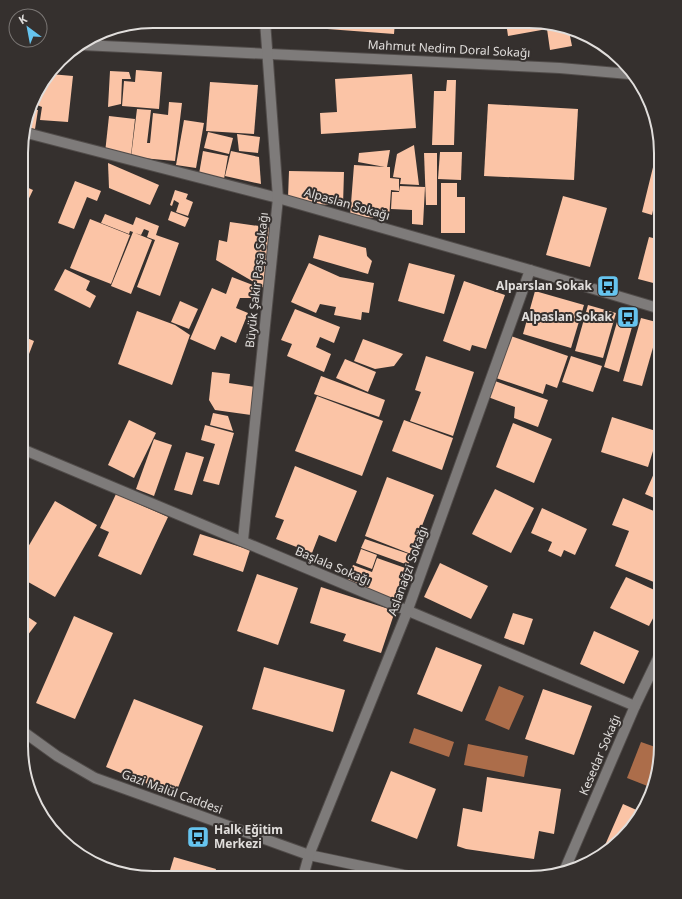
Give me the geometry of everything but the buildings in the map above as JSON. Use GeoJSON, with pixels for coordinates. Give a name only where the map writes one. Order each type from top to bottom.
{"type":"FeatureCollection","features":[{"type":"Feature","properties":{"kind":"street","name":"Büyük Şakir Paşa Sokağı"},"geometry":{"type":"LineString","coordinates":[[243,540],[278,198],[265,28]]}},
{"type":"Feature","properties":{"kind":"street","name":"Mahmut Nedim Doral Sokağı"},"geometry":{"type":"LineString","coordinates":[[90,45],[560,68],[625,74]]}},
{"type":"Feature","properties":{"kind":"street","name":"Alpaslan Sokağı"},"geometry":{"type":"LineString","coordinates":[[30,133],[278,198],[654,307]]}},
{"type":"Feature","properties":{"kind":"street","name":"Aslanağzi Sokağı"},"geometry":{"type":"LineString","coordinates":[[305,871],[309,855],[407,612],[530,270]]}},
{"type":"Feature","properties":{"kind":"street","name":"Başlala Sokağı"},"geometry":{"type":"LineString","coordinates":[[28,451],[243,540],[407,612],[635,706]]}},
{"type":"Feature","properties":{"kind":"street","name":"Kesedar Sokağı"},"geometry":{"type":"LineString","coordinates":[[567,865],[635,706],[654,667]]}},
{"type":"Feature","properties":{"kind":"street","name":"Gazi Malül Caddesi"},"geometry":{"type":"LineString","coordinates":[[28,735],[57,756],[96,778],[309,855],[385,871]]}},
{"type":"Feature","properties":{"kind":"shaded area"},"geometry":{"type":"Polygon","coordinates":[[[499,686],[524,696],[509,730],[485,720],[499,686]]]}},
{"type":"Feature","properties":{"kind":"shaded area"},"geometry":{"type":"Polygon","coordinates":[[[414,728],[454,742],[449,757],[409,743],[414,728]]]}},
{"type":"Feature","properties":{"kind":"shaded area"},"geometry":{"type":"Polygon","coordinates":[[[641,742],[654,747],[652,770],[647,786],[627,778],[641,742]]]}},
{"type":"Feature","properties":{"kind":"shaded area"},"geometry":{"type":"Polygon","coordinates":[[[468,744],[528,756],[524,777],[464,765],[468,744]]]}},
{"type":"Feature","properties":{"kind":"place","name":"Alparslan Sokak"},"geometry":{"type":"Point","coordinates":[608,286]}},
{"type":"Feature","properties":{"kind":"place","name":"Alpaslan Sokak"},"geometry":{"type":"Point","coordinates":[628,317]}},
{"type":"Feature","properties":{"kind":"place","name":"Halk Eğitim Merkezi"},"geometry":{"type":"Point","coordinates":[198,837]}}]}
